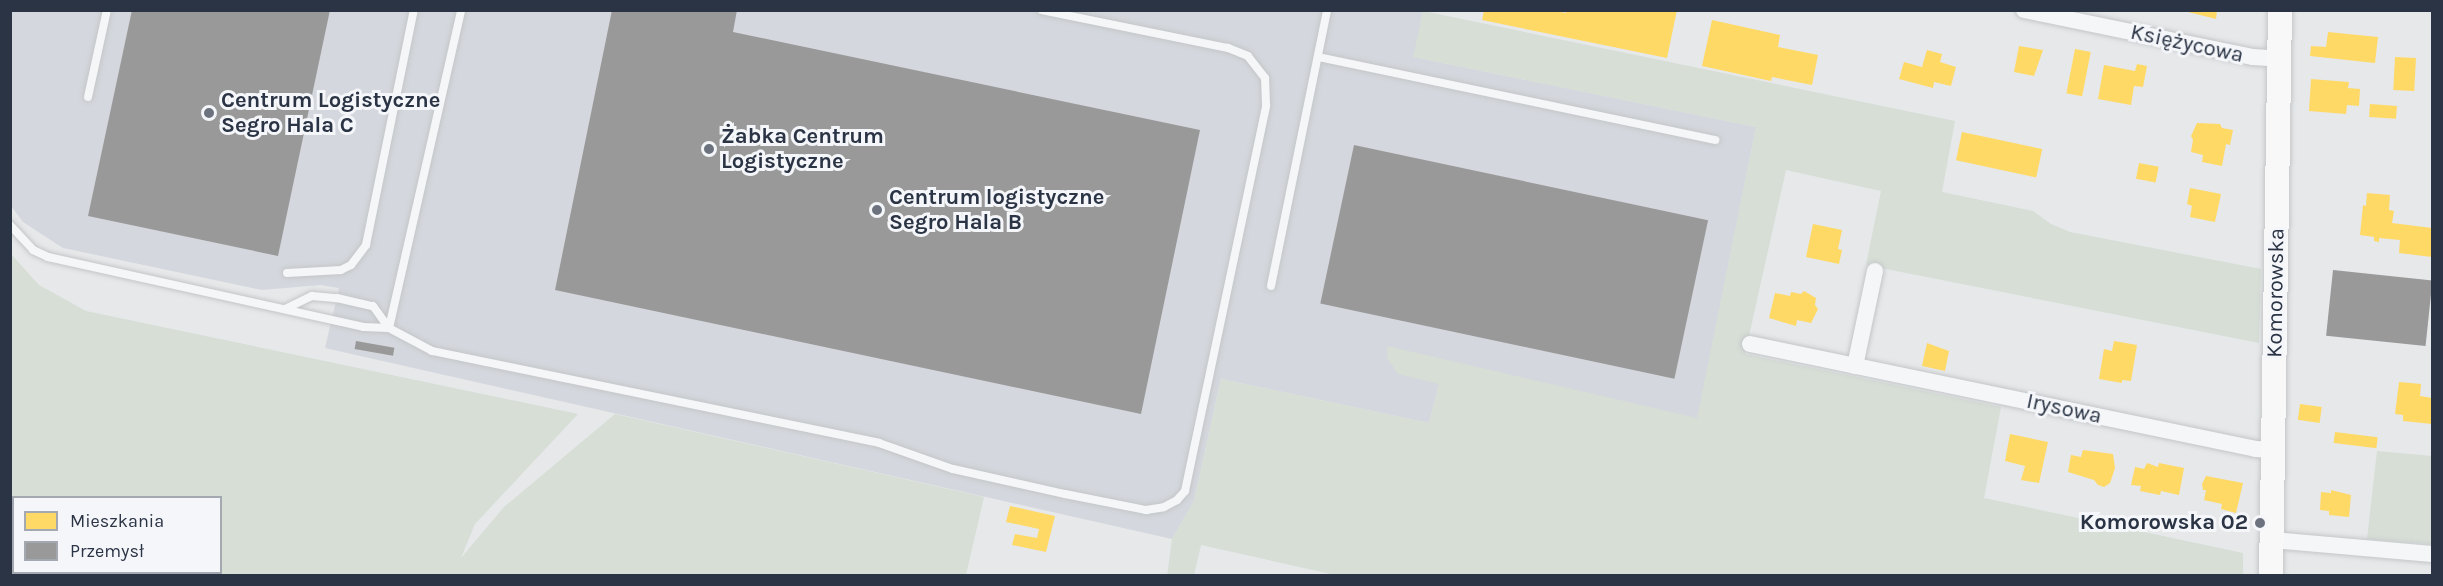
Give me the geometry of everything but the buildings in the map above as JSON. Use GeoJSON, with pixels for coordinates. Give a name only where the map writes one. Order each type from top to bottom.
{"type":"FeatureCollection","features":[{"type":"Feature","properties":{"kind":"street","name":"Księżycowa"},"geometry":{"type":"LineString","coordinates":[[2024,10],[2253,57],[2279,59]]}},
{"type":"Feature","properties":{"kind":"street","name":"Komorowska"},"geometry":{"type":"LineString","coordinates":[[2271,576],[2280,10]]}},
{"type":"Feature","properties":{"kind":"street"},"geometry":{"type":"LineString","coordinates":[[1855,366],[1875,271]]}},
{"type":"Feature","properties":{"kind":"street","name":"Irysowa"},"geometry":{"type":"LineString","coordinates":[[1750,344],[2256,449],[2273,450]]}},
{"type":"Feature","properties":{"kind":"street"},"geometry":{"type":"LineString","coordinates":[[2272,540],[2433,554]]}},
{"type":"Feature","properties":{"kind":"lane"},"geometry":{"type":"LineString","coordinates":[[88,98],[107,10]]}},
{"type":"Feature","properties":{"kind":"lane"},"geometry":{"type":"LineString","coordinates":[[287,273],[341,270],[351,265],[366,245],[414,10]]}},
{"type":"Feature","properties":{"kind":"lane"},"geometry":{"type":"LineString","coordinates":[[389,328],[461,10]]}},
{"type":"Feature","properties":{"kind":"lane"},"geometry":{"type":"LineString","coordinates":[[285,309],[312,296],[337,298],[373,306],[389,328],[432,351],[879,444],[953,469],[1065,494],[1146,510],[1164,507],[1177,500],[1185,491],[1266,105],[1265,78],[1248,56],[1228,48],[1042,10]]}},
{"type":"Feature","properties":{"kind":"lane"},"geometry":{"type":"LineString","coordinates":[[1271,286],[1327,10]]}},
{"type":"Feature","properties":{"kind":"lane"},"geometry":{"type":"LineString","coordinates":[[1318,57],[1715,141]]}},
{"type":"Feature","properties":{"kind":"lane"},"geometry":{"type":"LineString","coordinates":[[10,225],[33,250],[48,257],[363,327],[389,328]]}},
{"type":"Feature","properties":{"kind":"shaded area"},"geometry":{"type":"Polygon","coordinates":[[[10,11],[1423,11],[1414,57],[1756,127],[1712,346],[1727,444],[1439,384],[1429,423],[1221,379],[1194,501],[1172,539],[325,348],[339,288],[320,285],[262,290],[63,248],[23,222],[11,206],[10,11]]]}},
{"type":"Feature","properties":{"kind":"shaded area"},"geometry":{"type":"Polygon","coordinates":[[[1423,11],[1955,121],[1942,192],[2033,211],[2051,224],[2070,232],[2261,269],[2259,343],[1866,265],[1881,191],[1786,170],[1745,354],[2001,407],[1984,498],[2243,553],[2243,575],[1340,576],[1201,545],[1194,575],[1167,576],[1172,539],[1194,501],[1221,379],[1429,423],[1439,384],[1398,374],[1387,358],[1387,346],[1697,418],[1756,127],[1413,57],[1423,11]]]}},
{"type":"Feature","properties":{"kind":"shaded area"},"geometry":{"type":"Polygon","coordinates":[[[10,253],[39,285],[86,311],[578,414],[475,524],[461,558],[504,507],[615,414],[984,497],[966,575],[11,575],[10,253]]]}},
{"type":"Feature","properties":{"kind":"shaded area"},"geometry":{"type":"Polygon","coordinates":[[[2377,451],[2432,456],[2432,544],[2367,539],[2377,451]]]}},
{"type":"Feature","properties":{"kind":"place","name":"Centrum Logistyczne Segro Hala C"},"geometry":{"type":"Point","coordinates":[209,113]}},
{"type":"Feature","properties":{"kind":"place","name":"Żabka Centrum Logistyczne"},"geometry":{"type":"Point","coordinates":[709,149]}},
{"type":"Feature","properties":{"kind":"place","name":"Centrum logistyczne Segro Hala B"},"geometry":{"type":"Point","coordinates":[877,210]}},
{"type":"Feature","properties":{"kind":"place","name":"Komorowska 02"},"geometry":{"type":"Point","coordinates":[2260,523]}}]}
